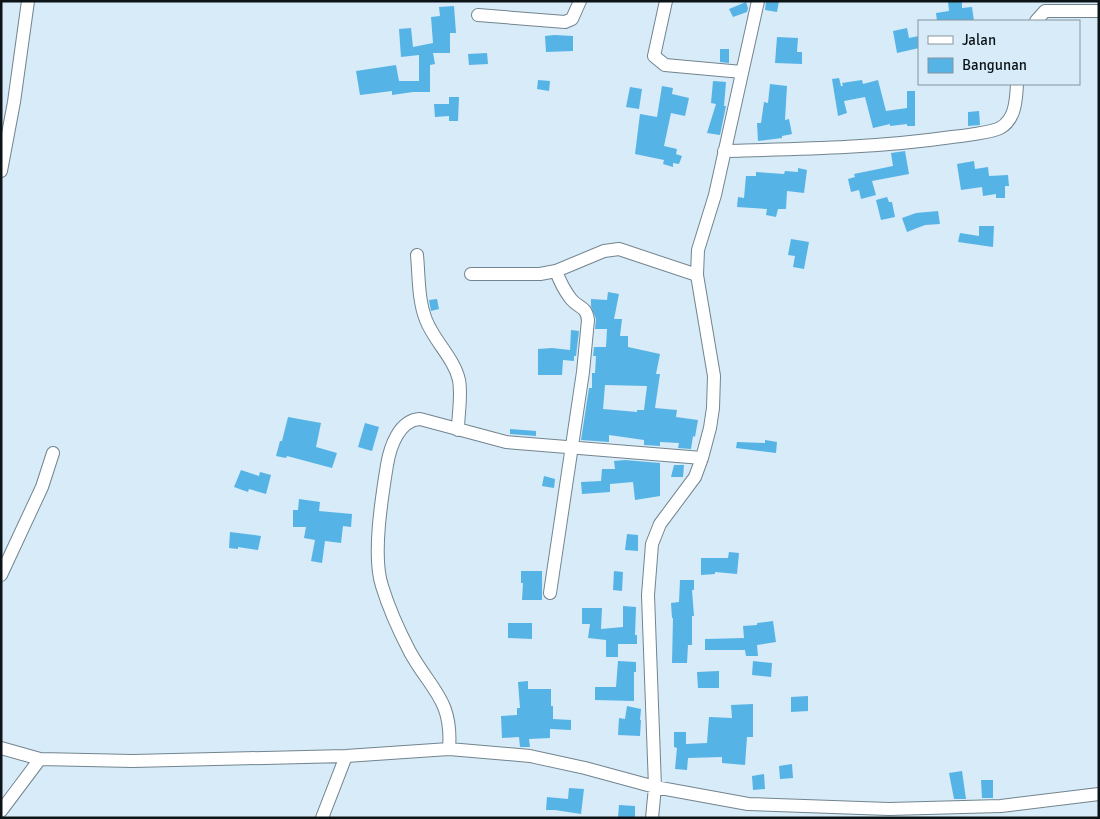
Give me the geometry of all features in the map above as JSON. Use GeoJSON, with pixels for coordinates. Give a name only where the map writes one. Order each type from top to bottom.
{"type":"FeatureCollection","features":[{"type":"Feature","properties":{"kind":"street"},"geometry":{"type":"LineString","coordinates":[[1,171],[14,102],[28,1]]}},
{"type":"Feature","properties":{"kind":"street"},"geometry":{"type":"LineString","coordinates":[[478,15],[565,22],[572,19],[580,1]]}},
{"type":"Feature","properties":{"kind":"street"},"geometry":{"type":"LineString","coordinates":[[666,1],[654,56],[659,62],[664,65],[742,72]]}},
{"type":"Feature","properties":{"kind":"street"},"geometry":{"type":"LineString","coordinates":[[652,818],[655,787],[648,596],[652,544],[660,524],[695,477],[702,458],[713,408],[714,376],[697,275],[698,250],[714,195],[758,1]]}},
{"type":"Feature","properties":{"kind":"street"},"geometry":{"type":"LineString","coordinates":[[1036,20],[1042,6],[1099,11]]}},
{"type":"Feature","properties":{"kind":"street"},"geometry":{"type":"LineString","coordinates":[[724,151],[825,148],[916,142],[1000,128],[1012,117],[1017,85]]}},
{"type":"Feature","properties":{"kind":"street"},"geometry":{"type":"LineString","coordinates":[[471,274],[540,274],[556,271],[604,251],[620,249],[697,275]]}},
{"type":"Feature","properties":{"kind":"street"},"geometry":{"type":"LineString","coordinates":[[417,255],[422,308],[431,331],[459,379],[458,430]]}},
{"type":"Feature","properties":{"kind":"street"},"geometry":{"type":"LineString","coordinates":[[550,593],[583,372],[588,320],[584,308],[573,302],[562,287],[556,271]]}},
{"type":"Feature","properties":{"kind":"street"},"geometry":{"type":"LineString","coordinates":[[449,748],[450,733],[446,711],[437,691],[411,654],[398,628],[381,584],[378,557],[381,499],[389,456],[399,432],[406,424],[420,419],[506,442],[702,458]]}},
{"type":"Feature","properties":{"kind":"street"},"geometry":{"type":"LineString","coordinates":[[1,575],[42,487],[53,453]]}},
{"type":"Feature","properties":{"kind":"street"},"geometry":{"type":"LineString","coordinates":[[1,748],[40,759],[133,760],[346,756],[449,748],[530,756],[585,768],[655,787],[748,804],[889,809],[1001,806],[1099,794]]}},
{"type":"Feature","properties":{"kind":"street"},"geometry":{"type":"LineString","coordinates":[[322,818],[346,756]]}},
{"type":"Feature","properties":{"kind":"street"},"geometry":{"type":"LineString","coordinates":[[1,810],[40,759]]}},
{"type":"Feature","properties":{"kind":"building"},"geometry":{"type":"Polygon","coordinates":[[[766,1],[779,1],[777,12],[765,10],[766,1]]]}},
{"type":"Feature","properties":{"kind":"building"},"geometry":{"type":"Polygon","coordinates":[[[948,1],[962,1],[962,8],[972,7],[974,20],[937,20],[936,13],[949,11],[948,1]]]}},
{"type":"Feature","properties":{"kind":"building"},"geometry":{"type":"Polygon","coordinates":[[[746,2],[747,12],[733,17],[729,9],[746,2]]]}},
{"type":"Feature","properties":{"kind":"building"},"geometry":{"type":"Polygon","coordinates":[[[454,6],[456,33],[450,33],[450,53],[433,53],[435,64],[430,65],[430,92],[392,95],[392,91],[360,95],[356,71],[396,65],[399,81],[419,81],[419,55],[401,57],[399,29],[411,28],[413,47],[433,43],[431,17],[440,16],[439,7],[454,6]]]}},
{"type":"Feature","properties":{"kind":"building"},"geometry":{"type":"Polygon","coordinates":[[[907,28],[909,38],[918,36],[918,48],[897,53],[893,31],[907,28]]]}},
{"type":"Feature","properties":{"kind":"building"},"geometry":{"type":"Polygon","coordinates":[[[545,36],[573,36],[573,51],[546,52],[545,36]]]}},
{"type":"Feature","properties":{"kind":"building"},"geometry":{"type":"Polygon","coordinates":[[[777,37],[798,38],[797,52],[802,52],[802,64],[775,63],[777,37]]]}},
{"type":"Feature","properties":{"kind":"building"},"geometry":{"type":"Polygon","coordinates":[[[720,49],[729,49],[729,63],[720,62],[720,49]]]}},
{"type":"Feature","properties":{"kind":"building"},"geometry":{"type":"Polygon","coordinates":[[[487,53],[488,64],[469,65],[468,54],[487,53]]]}},
{"type":"Feature","properties":{"kind":"building"},"geometry":{"type":"Polygon","coordinates":[[[839,78],[841,86],[843,86],[842,83],[862,80],[863,84],[878,80],[886,111],[907,108],[907,91],[915,91],[915,126],[907,126],[907,124],[890,126],[890,124],[873,128],[865,97],[844,101],[847,113],[838,116],[832,79],[839,78]]]}},
{"type":"Feature","properties":{"kind":"building"},"geometry":{"type":"Polygon","coordinates":[[[538,80],[550,81],[549,91],[537,89],[538,80]]]}},
{"type":"Feature","properties":{"kind":"building"},"geometry":{"type":"Polygon","coordinates":[[[713,81],[726,82],[724,106],[726,106],[720,135],[707,133],[716,104],[711,103],[713,81]]]}},
{"type":"Feature","properties":{"kind":"building"},"geometry":{"type":"Polygon","coordinates":[[[770,84],[787,86],[785,120],[789,119],[792,134],[782,136],[782,138],[758,141],[757,123],[761,123],[764,102],[768,103],[770,84]]]}},
{"type":"Feature","properties":{"kind":"building"},"geometry":{"type":"Polygon","coordinates":[[[662,86],[673,88],[672,94],[689,98],[685,116],[671,113],[664,146],[677,149],[676,154],[682,156],[679,164],[673,163],[673,167],[663,164],[664,160],[635,154],[640,114],[657,117],[662,86]]]}},
{"type":"Feature","properties":{"kind":"building"},"geometry":{"type":"Polygon","coordinates":[[[630,87],[642,89],[639,109],[626,107],[630,87]]]}},
{"type":"Feature","properties":{"kind":"building"},"geometry":{"type":"Polygon","coordinates":[[[449,97],[459,97],[458,121],[449,121],[449,116],[435,117],[434,104],[449,104],[449,97]]]}},
{"type":"Feature","properties":{"kind":"building"},"geometry":{"type":"Polygon","coordinates":[[[979,111],[980,125],[968,126],[968,112],[979,111]]]}},
{"type":"Feature","properties":{"kind":"building"},"geometry":{"type":"Polygon","coordinates":[[[905,151],[909,174],[872,181],[876,195],[861,199],[859,190],[851,192],[848,179],[855,177],[854,174],[893,166],[891,153],[905,151]]]}},
{"type":"Feature","properties":{"kind":"building"},"geometry":{"type":"Polygon","coordinates":[[[974,161],[975,169],[988,167],[989,176],[1008,175],[1009,186],[1005,186],[1005,198],[996,198],[996,194],[983,196],[982,187],[961,190],[957,164],[974,161]]]}},
{"type":"Feature","properties":{"kind":"building"},"geometry":{"type":"Polygon","coordinates":[[[798,168],[807,170],[804,193],[787,191],[786,209],[778,209],[776,217],[766,215],[767,209],[737,207],[738,197],[744,198],[746,176],[756,176],[756,172],[784,174],[785,171],[798,172],[798,168]]]}},
{"type":"Feature","properties":{"kind":"building"},"geometry":{"type":"Polygon","coordinates":[[[887,197],[889,202],[892,202],[895,217],[881,220],[876,200],[887,197]]]}},
{"type":"Feature","properties":{"kind":"building"},"geometry":{"type":"Polygon","coordinates":[[[938,211],[940,224],[925,225],[907,232],[902,218],[916,213],[938,211]]]}},
{"type":"Feature","properties":{"kind":"building"},"geometry":{"type":"Polygon","coordinates":[[[979,226],[994,226],[993,247],[958,242],[960,233],[979,236],[979,226]]]}},
{"type":"Feature","properties":{"kind":"building"},"geometry":{"type":"Polygon","coordinates":[[[791,239],[809,242],[804,269],[793,267],[795,256],[788,255],[791,239]]]}},
{"type":"Feature","properties":{"kind":"building"},"geometry":{"type":"Polygon","coordinates":[[[608,292],[619,294],[614,319],[622,319],[620,336],[628,336],[628,347],[660,354],[656,374],[660,374],[655,408],[677,410],[676,417],[698,420],[691,449],[678,448],[679,443],[660,442],[660,446],[644,445],[644,440],[609,435],[609,442],[581,440],[589,388],[592,388],[592,373],[595,373],[596,356],[593,356],[594,347],[606,347],[607,329],[595,329],[596,319],[591,306],[591,299],[607,300],[608,292]],[[605,385],[603,409],[637,412],[637,410],[644,410],[647,386],[605,385]]]}},
{"type":"Feature","properties":{"kind":"building"},"geometry":{"type":"Polygon","coordinates":[[[437,299],[439,309],[431,311],[429,300],[437,299]]]}},
{"type":"Feature","properties":{"kind":"building"},"geometry":{"type":"Polygon","coordinates":[[[571,330],[579,331],[574,361],[563,360],[562,375],[538,375],[538,349],[570,350],[571,330]]]}},
{"type":"Feature","properties":{"kind":"building"},"geometry":{"type":"Polygon","coordinates":[[[288,417],[321,423],[316,447],[337,453],[332,468],[287,456],[286,458],[276,456],[288,417]]]}},
{"type":"Feature","properties":{"kind":"building"},"geometry":{"type":"Polygon","coordinates":[[[365,423],[379,427],[372,451],[358,447],[365,423]]]}},
{"type":"Feature","properties":{"kind":"building"},"geometry":{"type":"Polygon","coordinates":[[[510,429],[536,431],[536,436],[510,434],[510,429]]]}},
{"type":"Feature","properties":{"kind":"building"},"geometry":{"type":"Polygon","coordinates":[[[765,440],[777,442],[776,453],[736,448],[737,442],[765,443],[765,440]]]}},
{"type":"Feature","properties":{"kind":"building"},"geometry":{"type":"Polygon","coordinates":[[[614,461],[660,463],[660,496],[635,500],[633,482],[610,484],[610,492],[582,494],[581,482],[601,481],[602,469],[615,469],[614,461]]]}},
{"type":"Feature","properties":{"kind":"building"},"geometry":{"type":"Polygon","coordinates":[[[674,465],[684,465],[683,477],[671,477],[674,465]]]}},
{"type":"Feature","properties":{"kind":"building"},"geometry":{"type":"Polygon","coordinates":[[[241,470],[259,476],[260,472],[271,475],[266,494],[249,489],[248,492],[234,487],[241,470]]]}},
{"type":"Feature","properties":{"kind":"building"},"geometry":{"type":"Polygon","coordinates":[[[544,476],[555,479],[554,488],[542,486],[544,476]]]}},
{"type":"Feature","properties":{"kind":"building"},"geometry":{"type":"Polygon","coordinates":[[[299,499],[320,502],[319,511],[352,514],[351,527],[343,526],[341,543],[325,541],[322,563],[311,561],[315,540],[304,538],[306,527],[293,527],[293,510],[298,510],[299,499]]]}},
{"type":"Feature","properties":{"kind":"building"},"geometry":{"type":"Polygon","coordinates":[[[230,532],[261,536],[258,550],[238,547],[238,549],[229,548],[230,532]]]}},
{"type":"Feature","properties":{"kind":"building"},"geometry":{"type":"Polygon","coordinates":[[[627,534],[638,535],[638,551],[625,550],[627,534]]]}},
{"type":"Feature","properties":{"kind":"building"},"geometry":{"type":"Polygon","coordinates":[[[729,552],[739,553],[737,574],[715,572],[715,574],[701,575],[701,558],[728,558],[729,552]]]}},
{"type":"Feature","properties":{"kind":"building"},"geometry":{"type":"Polygon","coordinates":[[[521,571],[542,571],[542,600],[522,600],[523,583],[521,583],[521,571]]]}},
{"type":"Feature","properties":{"kind":"building"},"geometry":{"type":"Polygon","coordinates":[[[614,571],[623,572],[622,591],[613,590],[614,571]]]}},
{"type":"Feature","properties":{"kind":"building"},"geometry":{"type":"Polygon","coordinates":[[[680,580],[694,580],[694,590],[692,590],[694,616],[692,616],[692,645],[688,645],[687,663],[672,663],[673,618],[671,603],[679,602],[680,580]]]}},
{"type":"Feature","properties":{"kind":"building"},"geometry":{"type":"Polygon","coordinates":[[[623,606],[636,607],[635,635],[637,635],[637,644],[618,644],[618,657],[606,657],[606,640],[588,638],[590,624],[582,624],[582,608],[602,608],[601,629],[623,627],[623,606]]]}},
{"type":"Feature","properties":{"kind":"building"},"geometry":{"type":"Polygon","coordinates":[[[773,621],[776,642],[757,645],[758,656],[746,656],[745,650],[705,650],[705,639],[744,638],[743,626],[773,621]]]}},
{"type":"Feature","properties":{"kind":"building"},"geometry":{"type":"Polygon","coordinates":[[[508,623],[532,623],[532,639],[508,638],[508,623]]]}},
{"type":"Feature","properties":{"kind":"building"},"geometry":{"type":"Polygon","coordinates":[[[618,661],[636,662],[634,701],[595,700],[595,687],[616,687],[618,661]]]}},
{"type":"Feature","properties":{"kind":"building"},"geometry":{"type":"Polygon","coordinates":[[[753,661],[772,663],[771,677],[752,675],[753,661]]]}},
{"type":"Feature","properties":{"kind":"building"},"geometry":{"type":"Polygon","coordinates":[[[719,671],[719,688],[698,688],[697,672],[719,671]]]}},
{"type":"Feature","properties":{"kind":"building"},"geometry":{"type":"Polygon","coordinates":[[[528,681],[528,689],[551,689],[553,719],[571,720],[571,730],[550,729],[550,738],[529,739],[530,747],[520,747],[519,737],[502,738],[501,716],[517,715],[517,708],[520,708],[518,682],[528,681]]]}},
{"type":"Feature","properties":{"kind":"building"},"geometry":{"type":"Polygon","coordinates":[[[808,696],[808,711],[791,712],[791,697],[808,696]]]}},
{"type":"Feature","properties":{"kind":"building"},"geometry":{"type":"Polygon","coordinates":[[[753,704],[753,737],[747,737],[745,765],[722,763],[722,757],[688,758],[687,770],[675,769],[677,748],[674,747],[674,732],[686,732],[686,744],[707,743],[709,717],[732,718],[731,705],[753,704]]]}},
{"type":"Feature","properties":{"kind":"building"},"geometry":{"type":"Polygon","coordinates":[[[627,706],[641,709],[640,736],[618,735],[619,718],[625,719],[627,706]]]}},
{"type":"Feature","properties":{"kind":"building"},"geometry":{"type":"Polygon","coordinates":[[[792,764],[793,778],[780,779],[779,766],[792,764]]]}},
{"type":"Feature","properties":{"kind":"building"},"geometry":{"type":"Polygon","coordinates":[[[962,771],[966,799],[954,799],[949,773],[962,771]]]}},
{"type":"Feature","properties":{"kind":"building"},"geometry":{"type":"Polygon","coordinates":[[[764,774],[765,789],[753,790],[752,776],[764,774]]]}},
{"type":"Feature","properties":{"kind":"building"},"geometry":{"type":"Polygon","coordinates":[[[981,780],[993,780],[993,798],[982,798],[981,780]]]}},
{"type":"Feature","properties":{"kind":"building"},"geometry":{"type":"Polygon","coordinates":[[[569,788],[584,789],[581,814],[546,810],[547,797],[568,799],[569,788]]]}},
{"type":"Feature","properties":{"kind":"building"},"geometry":{"type":"Polygon","coordinates":[[[619,805],[635,806],[635,818],[618,818],[619,805]]]}}]}
